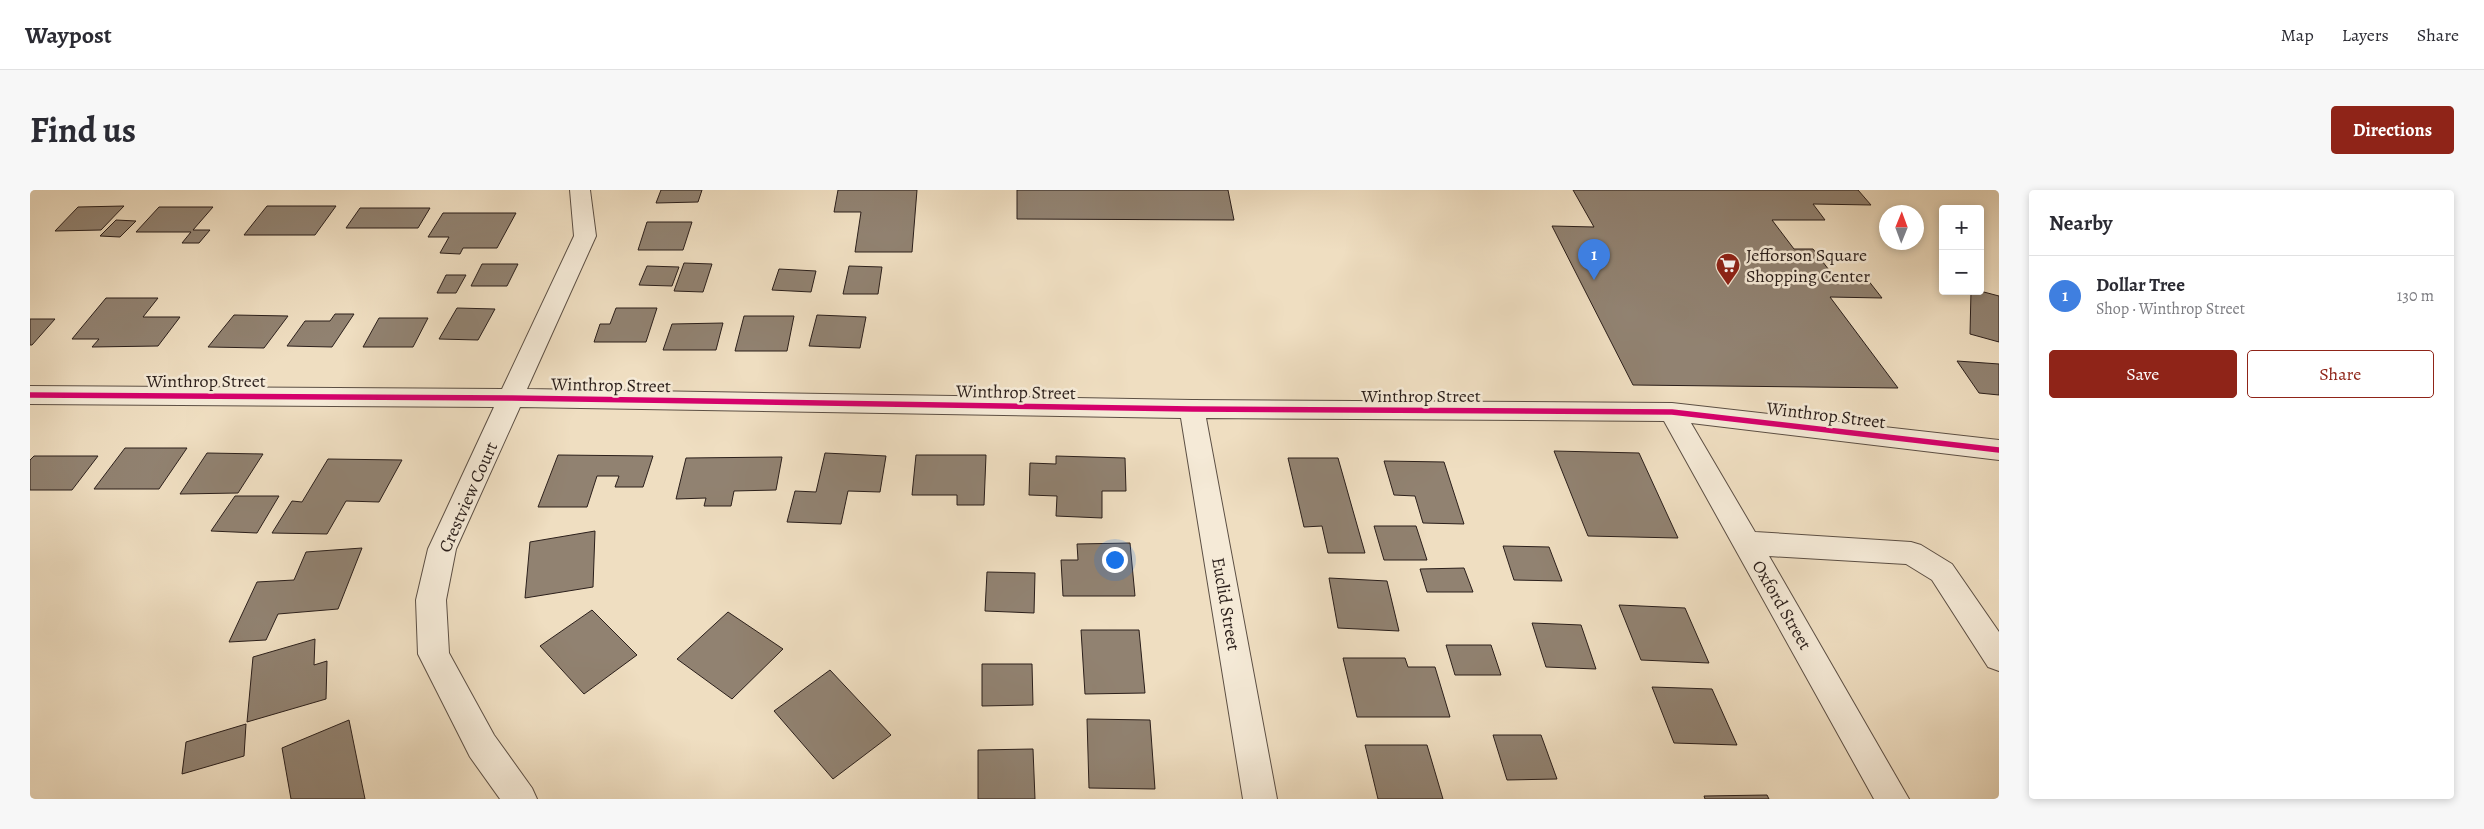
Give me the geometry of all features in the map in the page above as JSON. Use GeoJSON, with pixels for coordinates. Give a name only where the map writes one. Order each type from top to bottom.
{"type":"FeatureCollection","features":[{"type":"Feature","properties":{"kind":"street","name":"Crestview Court"},"geometry":{"type":"LineString","coordinates":[[520,799],[482,746],[434,654],[432,600],[442,549],[585,236],[580,190]]}},
{"type":"Feature","properties":{"kind":"street","name":"Winthrop Street"},"geometry":{"type":"LineString","coordinates":[[30,395],[512,398],[1192,410],[1672,412],[1999,450]]}},
{"type":"Feature","properties":{"kind":"street","name":"Euclid Street"},"geometry":{"type":"LineString","coordinates":[[1192,410],[1260,799]]}},
{"type":"Feature","properties":{"kind":"street","name":"Oxford Street"},"geometry":{"type":"LineString","coordinates":[[1672,412],[1892,799]]}},
{"type":"Feature","properties":{"kind":"street"},"geometry":{"type":"LineString","coordinates":[[1747,543],[1911,553],[1942,572],[1999,658]]}},
{"type":"Feature","properties":{"kind":"building"},"geometry":{"type":"Polygon","coordinates":[[[661,190],[702,190],[698,202],[656,203],[661,190]]]}},
{"type":"Feature","properties":{"kind":"building"},"geometry":{"type":"Polygon","coordinates":[[[838,190],[917,190],[912,252],[855,252],[861,212],[834,212],[838,190]]]}},
{"type":"Feature","properties":{"kind":"building"},"geometry":{"type":"Polygon","coordinates":[[[1017,190],[1228,190],[1234,220],[1017,219],[1017,190]]]}},
{"type":"Feature","properties":{"kind":"building","name":"Jefforson Square Shopping Center"},"geometry":{"type":"Polygon","coordinates":[[[1573,190],[1858,190],[1871,205],[1813,204],[1825,220],[1772,220],[1794,249],[1813,249],[1832,274],[1864,275],[1882,298],[1830,297],[1898,388],[1633,385],[1552,226],[1594,227],[1573,190]]]}},
{"type":"Feature","properties":{"kind":"building"},"geometry":{"type":"Polygon","coordinates":[[[124,206],[101,230],[55,231],[78,207],[124,206]]]}},
{"type":"Feature","properties":{"kind":"building"},"geometry":{"type":"Polygon","coordinates":[[[267,206],[336,206],[315,235],[244,235],[267,206]]]}},
{"type":"Feature","properties":{"kind":"building"},"geometry":{"type":"Polygon","coordinates":[[[159,207],[213,207],[193,230],[210,230],[199,243],[182,243],[191,232],[136,232],[159,207]]]}},
{"type":"Feature","properties":{"kind":"building"},"geometry":{"type":"Polygon","coordinates":[[[360,208],[430,208],[418,228],[346,228],[360,208]]]}},
{"type":"Feature","properties":{"kind":"building"},"geometry":{"type":"Polygon","coordinates":[[[443,213],[516,213],[497,248],[463,248],[460,254],[440,253],[449,237],[428,237],[443,213]]]}},
{"type":"Feature","properties":{"kind":"building"},"geometry":{"type":"Polygon","coordinates":[[[116,220],[136,221],[120,237],[100,236],[116,220]]]}},
{"type":"Feature","properties":{"kind":"building"},"geometry":{"type":"Polygon","coordinates":[[[647,222],[692,222],[683,250],[638,250],[647,222]]]}},
{"type":"Feature","properties":{"kind":"building"},"geometry":{"type":"Polygon","coordinates":[[[684,263],[712,264],[703,292],[674,291],[684,263]]]}},
{"type":"Feature","properties":{"kind":"building"},"geometry":{"type":"Polygon","coordinates":[[[482,264],[518,264],[507,286],[471,286],[482,264]]]}},
{"type":"Feature","properties":{"kind":"building"},"geometry":{"type":"Polygon","coordinates":[[[647,266],[679,267],[672,286],[639,285],[647,266]]]}},
{"type":"Feature","properties":{"kind":"building"},"geometry":{"type":"Polygon","coordinates":[[[849,266],[882,267],[878,294],[843,294],[849,266]]]}},
{"type":"Feature","properties":{"kind":"building"},"geometry":{"type":"Polygon","coordinates":[[[779,269],[816,271],[811,292],[772,290],[779,269]]]}},
{"type":"Feature","properties":{"kind":"building"},"geometry":{"type":"Polygon","coordinates":[[[446,275],[466,275],[456,293],[437,293],[446,275]]]}},
{"type":"Feature","properties":{"kind":"building"},"geometry":{"type":"Polygon","coordinates":[[[1984,292],[1999,296],[1999,342],[1970,334],[1971,295],[1984,295],[1984,292]]]}},
{"type":"Feature","properties":{"kind":"building"},"geometry":{"type":"Polygon","coordinates":[[[106,298],[158,298],[143,317],[180,317],[158,346],[92,347],[99,339],[72,339],[106,298]]]}},
{"type":"Feature","properties":{"kind":"building"},"geometry":{"type":"Polygon","coordinates":[[[457,308],[495,309],[478,340],[439,339],[457,308]]]}},
{"type":"Feature","properties":{"kind":"building"},"geometry":{"type":"Polygon","coordinates":[[[616,308],[657,308],[646,342],[594,342],[600,324],[610,324],[616,308]]]}},
{"type":"Feature","properties":{"kind":"building"},"geometry":{"type":"Polygon","coordinates":[[[335,314],[354,314],[332,347],[287,346],[305,321],[330,321],[335,314]]]}},
{"type":"Feature","properties":{"kind":"building"},"geometry":{"type":"Polygon","coordinates":[[[234,315],[288,316],[264,348],[208,347],[234,315]]]}},
{"type":"Feature","properties":{"kind":"building"},"geometry":{"type":"Polygon","coordinates":[[[817,315],[866,317],[860,348],[809,346],[817,315]]]}},
{"type":"Feature","properties":{"kind":"building"},"geometry":{"type":"Polygon","coordinates":[[[744,316],[794,316],[787,351],[735,351],[744,316]]]}},
{"type":"Feature","properties":{"kind":"building"},"geometry":{"type":"Polygon","coordinates":[[[379,318],[428,318],[413,347],[363,347],[379,318]]]}},
{"type":"Feature","properties":{"kind":"building"},"geometry":{"type":"Polygon","coordinates":[[[30,319],[55,319],[32,345],[30,345],[30,319]]]}},
{"type":"Feature","properties":{"kind":"building"},"geometry":{"type":"Polygon","coordinates":[[[723,323],[716,350],[663,350],[672,324],[723,323]]]}},
{"type":"Feature","properties":{"kind":"building"},"geometry":{"type":"Polygon","coordinates":[[[1957,361],[1999,364],[1999,395],[1979,393],[1957,361]]]}},
{"type":"Feature","properties":{"kind":"building"},"geometry":{"type":"Polygon","coordinates":[[[125,448],[187,448],[159,489],[94,489],[125,448]]]}},
{"type":"Feature","properties":{"kind":"building"},"geometry":{"type":"Polygon","coordinates":[[[1554,451],[1639,453],[1678,538],[1588,536],[1554,451]]]}},
{"type":"Feature","properties":{"kind":"building"},"geometry":{"type":"Polygon","coordinates":[[[207,453],[263,454],[238,493],[180,494],[207,453]]]}},
{"type":"Feature","properties":{"kind":"building"},"geometry":{"type":"Polygon","coordinates":[[[825,453],[886,456],[880,492],[848,491],[841,524],[787,522],[795,491],[816,492],[825,453]]]}},
{"type":"Feature","properties":{"kind":"building"},"geometry":{"type":"Polygon","coordinates":[[[558,455],[653,456],[643,487],[615,487],[619,476],[597,476],[587,507],[538,507],[558,455]]]}},
{"type":"Feature","properties":{"kind":"building"},"geometry":{"type":"Polygon","coordinates":[[[916,455],[986,455],[984,505],[957,505],[957,495],[912,495],[916,455]]]}},
{"type":"Feature","properties":{"kind":"building"},"geometry":{"type":"Polygon","coordinates":[[[34,456],[98,456],[72,490],[30,490],[30,460],[34,456]]]}},
{"type":"Feature","properties":{"kind":"building"},"geometry":{"type":"Polygon","coordinates":[[[1056,456],[1125,458],[1126,491],[1102,491],[1102,518],[1056,516],[1057,496],[1029,495],[1030,463],[1056,464],[1056,456]]]}},
{"type":"Feature","properties":{"kind":"building"},"geometry":{"type":"Polygon","coordinates":[[[782,457],[776,490],[734,491],[731,506],[704,506],[706,498],[676,499],[686,458],[782,457]]]}},
{"type":"Feature","properties":{"kind":"building"},"geometry":{"type":"Polygon","coordinates":[[[1288,458],[1338,458],[1365,553],[1328,553],[1322,526],[1304,527],[1288,458]]]}},
{"type":"Feature","properties":{"kind":"building"},"geometry":{"type":"Polygon","coordinates":[[[328,459],[402,460],[379,502],[346,501],[327,534],[272,533],[292,501],[302,502],[328,459]]]}},
{"type":"Feature","properties":{"kind":"building"},"geometry":{"type":"Polygon","coordinates":[[[1384,461],[1444,462],[1464,524],[1423,523],[1415,496],[1394,495],[1384,461]]]}},
{"type":"Feature","properties":{"kind":"building"},"geometry":{"type":"Polygon","coordinates":[[[235,496],[279,496],[257,533],[211,531],[235,496]]]}},
{"type":"Feature","properties":{"kind":"building"},"geometry":{"type":"Polygon","coordinates":[[[1374,526],[1416,526],[1427,560],[1384,560],[1374,526]]]}},
{"type":"Feature","properties":{"kind":"building"},"geometry":{"type":"Polygon","coordinates":[[[595,531],[593,587],[525,598],[530,542],[595,531]]]}},
{"type":"Feature","properties":{"kind":"building"},"geometry":{"type":"Polygon","coordinates":[[[1130,543],[1135,596],[1063,596],[1061,560],[1078,560],[1077,544],[1130,543]]]}},
{"type":"Feature","properties":{"kind":"building"},"geometry":{"type":"Polygon","coordinates":[[[1503,546],[1549,547],[1562,581],[1514,580],[1503,546]]]}},
{"type":"Feature","properties":{"kind":"building"},"geometry":{"type":"Polygon","coordinates":[[[362,548],[338,609],[278,614],[266,640],[229,642],[257,582],[294,580],[306,552],[362,548]]]}},
{"type":"Feature","properties":{"kind":"building"},"geometry":{"type":"Polygon","coordinates":[[[1464,568],[1473,592],[1427,592],[1420,569],[1464,568]]]}},
{"type":"Feature","properties":{"kind":"building"},"geometry":{"type":"Polygon","coordinates":[[[987,572],[1035,573],[1034,613],[985,611],[987,572]]]}},
{"type":"Feature","properties":{"kind":"building"},"geometry":{"type":"Polygon","coordinates":[[[1329,578],[1387,581],[1399,631],[1338,628],[1329,578]]]}},
{"type":"Feature","properties":{"kind":"building"},"geometry":{"type":"Polygon","coordinates":[[[1619,605],[1685,608],[1709,663],[1641,660],[1619,605]]]}},
{"type":"Feature","properties":{"kind":"building"},"geometry":{"type":"Polygon","coordinates":[[[592,610],[637,655],[584,694],[540,646],[592,610]]]}},
{"type":"Feature","properties":{"kind":"building"},"geometry":{"type":"Polygon","coordinates":[[[728,612],[783,649],[732,699],[677,659],[728,612]]]}},
{"type":"Feature","properties":{"kind":"building"},"geometry":{"type":"Polygon","coordinates":[[[1532,623],[1581,625],[1596,669],[1546,667],[1532,623]]]}},
{"type":"Feature","properties":{"kind":"building"},"geometry":{"type":"Polygon","coordinates":[[[1081,630],[1139,630],[1145,693],[1085,694],[1081,630]]]}},
{"type":"Feature","properties":{"kind":"building"},"geometry":{"type":"Polygon","coordinates":[[[315,639],[314,665],[327,661],[326,699],[247,722],[253,657],[315,639]]]}},
{"type":"Feature","properties":{"kind":"building"},"geometry":{"type":"Polygon","coordinates":[[[1446,645],[1491,645],[1501,675],[1455,675],[1446,645]]]}},
{"type":"Feature","properties":{"kind":"building"},"geometry":{"type":"Polygon","coordinates":[[[1343,658],[1405,658],[1408,667],[1435,667],[1450,717],[1357,717],[1343,658]]]}},
{"type":"Feature","properties":{"kind":"building"},"geometry":{"type":"Polygon","coordinates":[[[982,664],[1032,664],[1033,705],[982,706],[982,664]]]}},
{"type":"Feature","properties":{"kind":"building"},"geometry":{"type":"Polygon","coordinates":[[[830,670],[891,735],[833,779],[774,711],[830,670]]]}},
{"type":"Feature","properties":{"kind":"building"},"geometry":{"type":"Polygon","coordinates":[[[1652,687],[1712,689],[1737,745],[1674,743],[1652,687]]]}},
{"type":"Feature","properties":{"kind":"building"},"geometry":{"type":"Polygon","coordinates":[[[1087,719],[1150,720],[1155,789],[1089,788],[1087,719]]]}},
{"type":"Feature","properties":{"kind":"building"},"geometry":{"type":"Polygon","coordinates":[[[349,720],[365,799],[291,799],[282,748],[349,720]]]}},
{"type":"Feature","properties":{"kind":"building"},"geometry":{"type":"Polygon","coordinates":[[[246,724],[244,756],[182,774],[186,742],[246,724]]]}},
{"type":"Feature","properties":{"kind":"building"},"geometry":{"type":"Polygon","coordinates":[[[1493,735],[1541,735],[1557,779],[1507,780],[1493,735]]]}},
{"type":"Feature","properties":{"kind":"building"},"geometry":{"type":"Polygon","coordinates":[[[1365,745],[1427,745],[1443,799],[1378,799],[1365,745]]]}},
{"type":"Feature","properties":{"kind":"building"},"geometry":{"type":"Polygon","coordinates":[[[1033,749],[1035,799],[978,799],[978,750],[1033,749]]]}},
{"type":"Feature","properties":{"kind":"building"},"geometry":{"type":"Polygon","coordinates":[[[1767,795],[1769,799],[1705,799],[1704,796],[1767,795]]]}},
{"type":"Feature","properties":{"kind":"cycle path"},"geometry":{"type":"LineString","coordinates":[[30,395],[512,398],[1192,409],[1672,412],[1999,450]]}},
{"type":"Feature","properties":{"kind":"place","name":"Dollar Tree"},"geometry":{"type":"Point","coordinates":[1594,280]}},
{"type":"Feature","properties":{"kind":"place","name":"Jefforson Square Shopping Center"},"geometry":{"type":"Point","coordinates":[1728,286]}}]}
